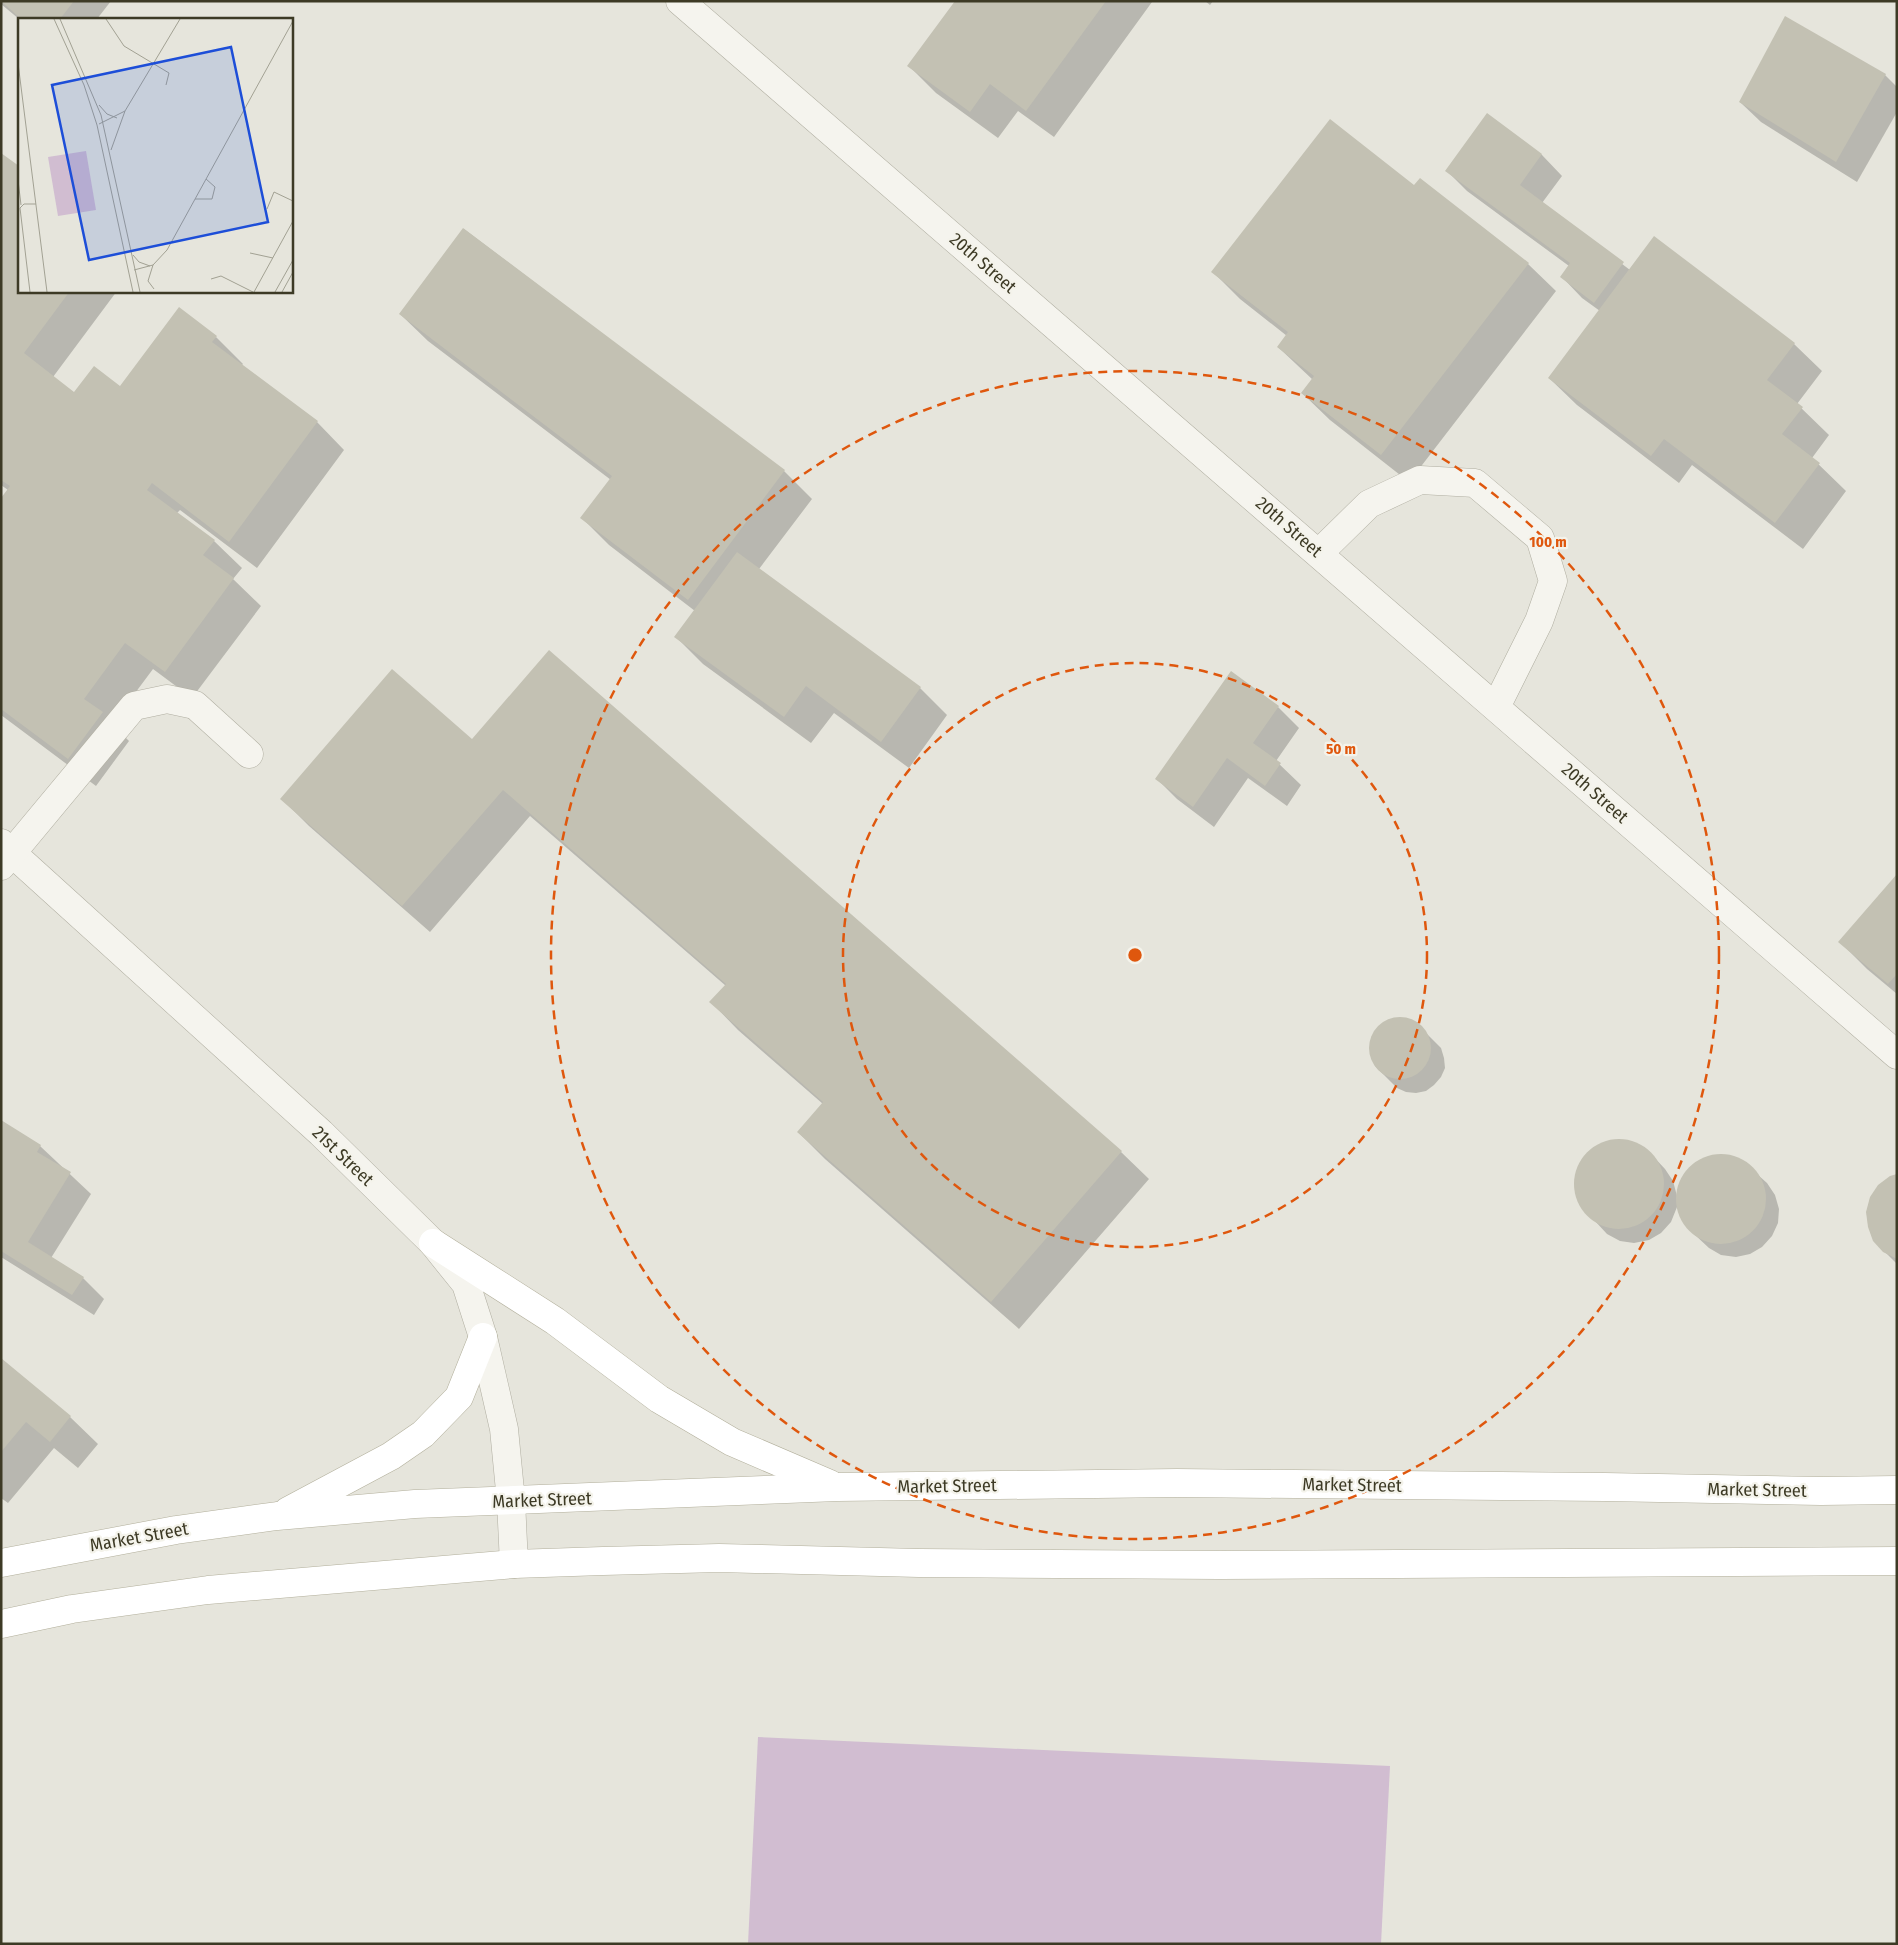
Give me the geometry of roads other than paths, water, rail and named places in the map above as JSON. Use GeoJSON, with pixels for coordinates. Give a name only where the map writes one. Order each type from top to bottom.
{"type":"FeatureCollection","features":[{"type":"Feature","properties":{"kind":"main road"},"geometry":{"type":"LineString","coordinates":[[432,1243],[555,1321],[659,1399],[732,1442],[837,1487]]}},
{"type":"Feature","properties":{"kind":"main road"},"geometry":{"type":"LineString","coordinates":[[277,1516],[391,1456],[423,1434],[459,1397],[483,1337]]}},
{"type":"Feature","properties":{"kind":"main road","name":"Market Street"},"geometry":{"type":"LineString","coordinates":[[1,1563],[176,1530],[277,1516],[415,1504],[837,1487],[1177,1483],[1821,1491],[1897,1490]]}},
{"type":"Feature","properties":{"kind":"main road"},"geometry":{"type":"LineString","coordinates":[[1,1624],[72,1609],[208,1590],[514,1564],[719,1558],[919,1563],[1220,1565],[1897,1561]]}},
{"type":"Feature","properties":{"kind":"lane","name":"20th Street"},"geometry":{"type":"LineString","coordinates":[[680,1],[1897,1055]]}},
{"type":"Feature","properties":{"kind":"lane"},"geometry":{"type":"LineString","coordinates":[[1319,553],[1369,504],[1420,480],[1475,483],[1540,538],[1553,581],[1539,621],[1496,707]]}},
{"type":"Feature","properties":{"kind":"lane"},"geometry":{"type":"LineString","coordinates":[[5,854],[134,706],[167,699],[195,705],[249,754]]}},
{"type":"Feature","properties":{"kind":"lane","name":"21st Street"},"geometry":{"type":"LineString","coordinates":[[5,854],[321,1133],[432,1243],[466,1284],[483,1337],[504,1429],[511,1501],[514,1564]]}}]}
